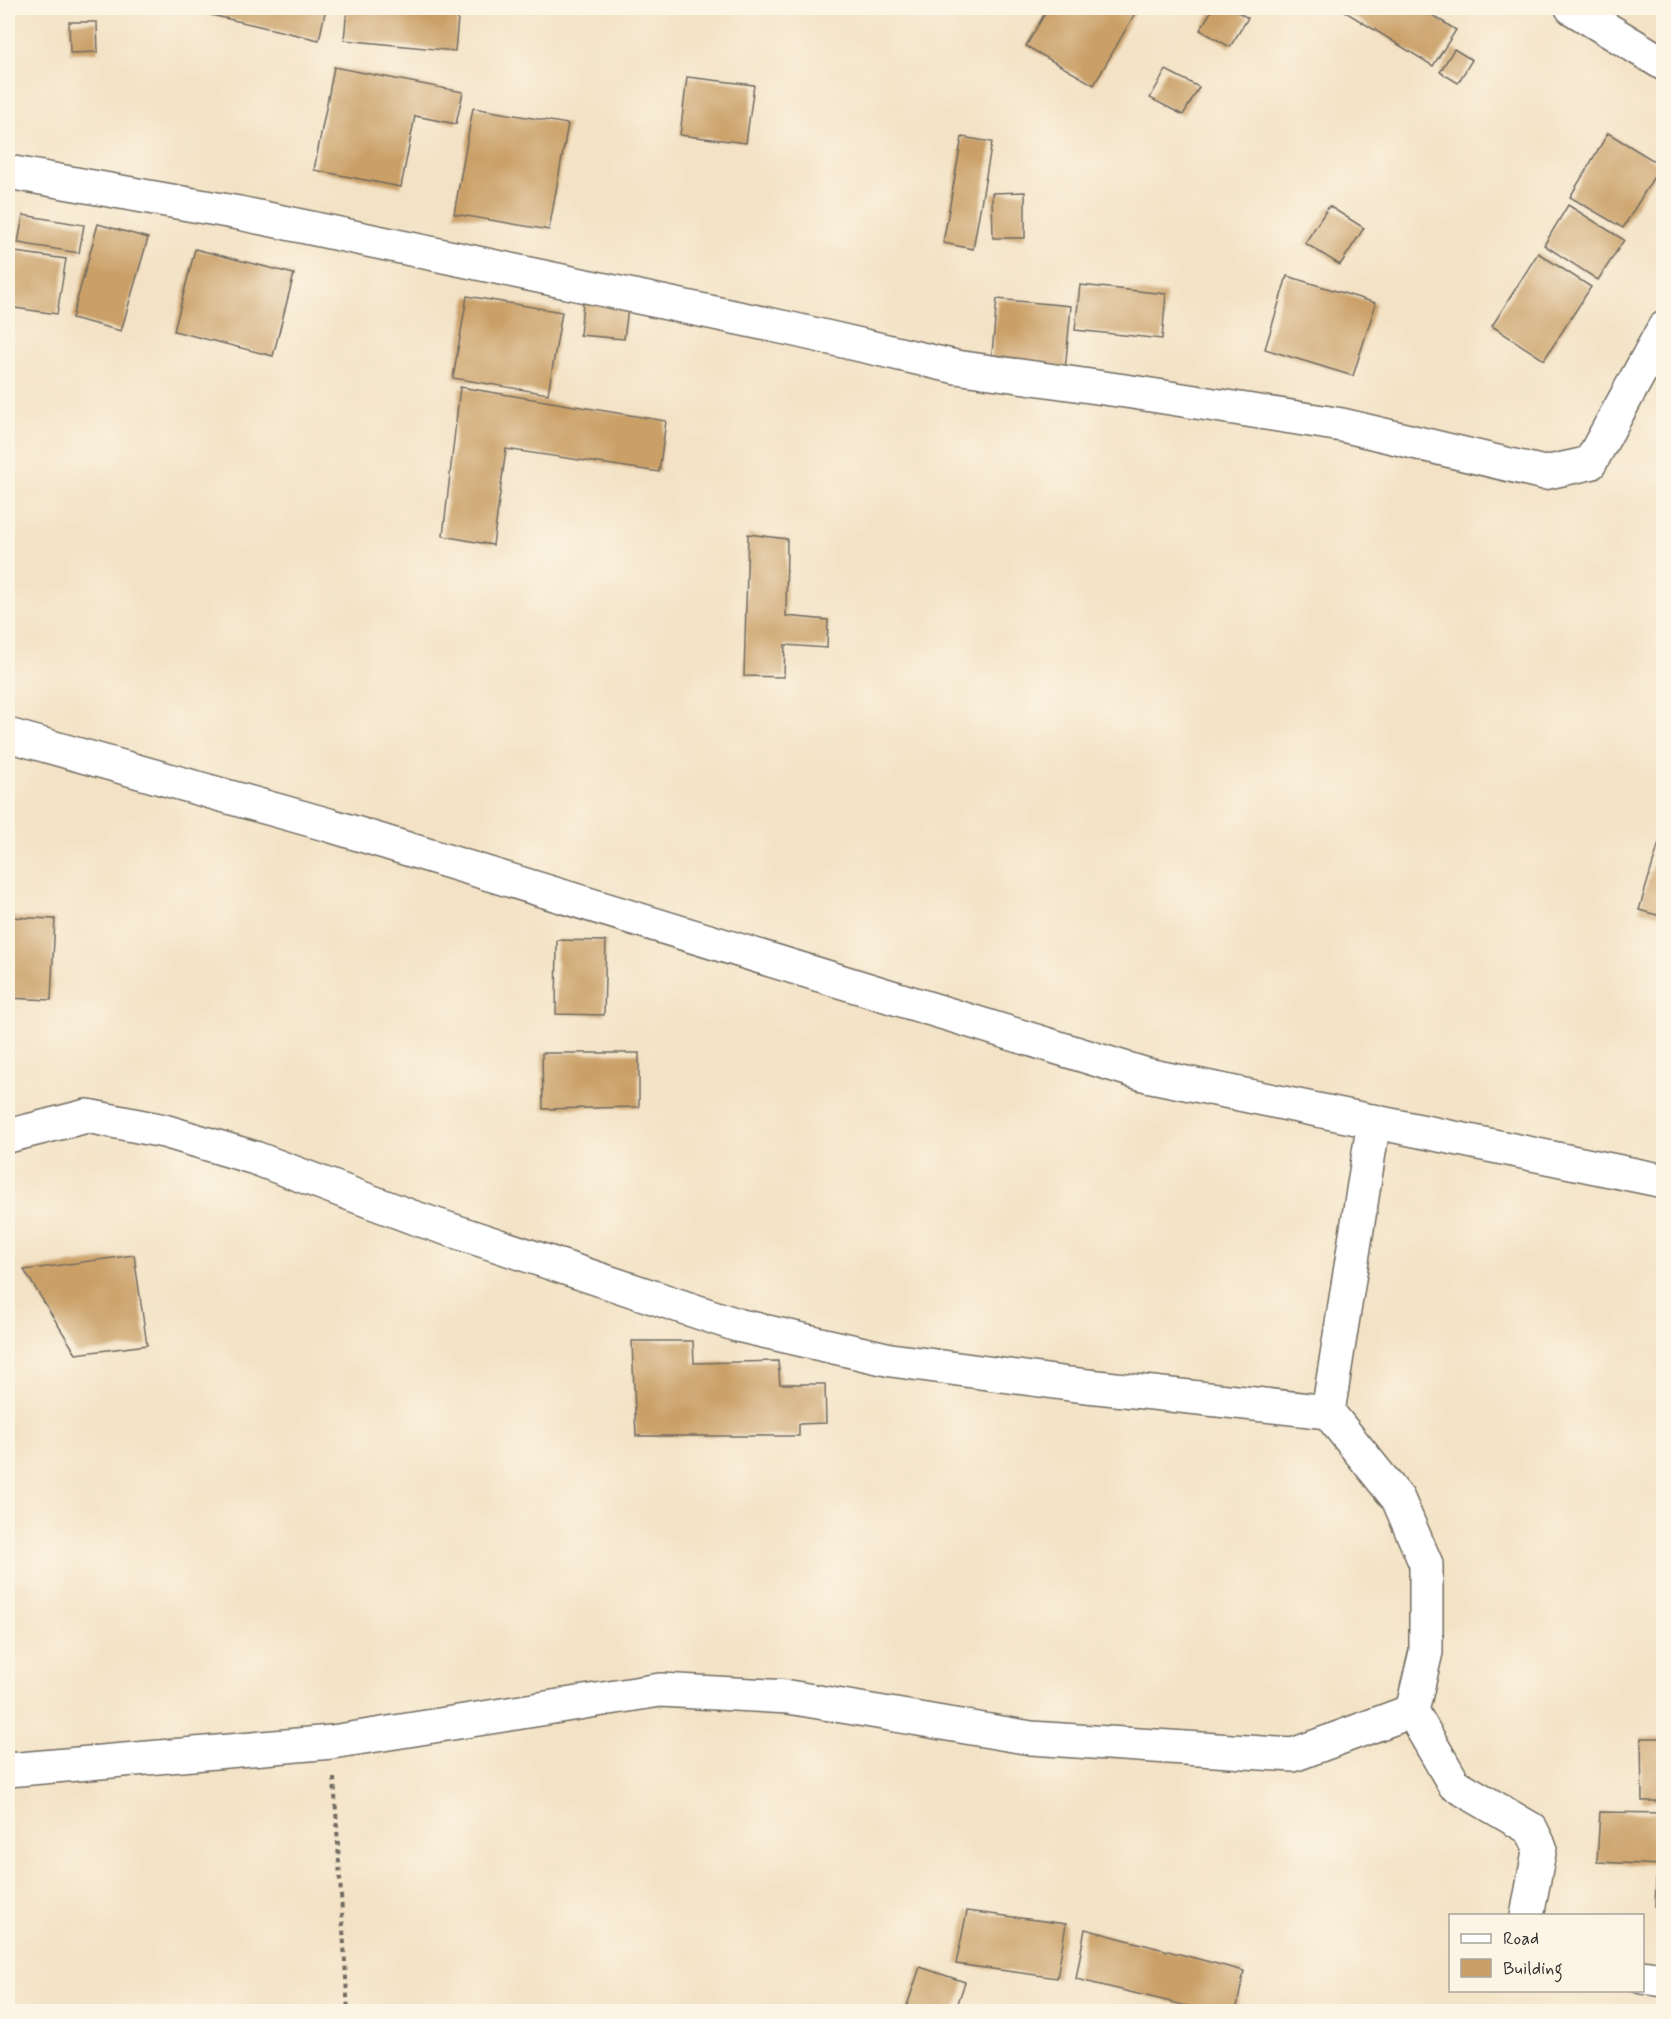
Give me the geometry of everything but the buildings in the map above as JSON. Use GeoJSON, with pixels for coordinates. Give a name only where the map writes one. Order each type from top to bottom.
{"type":"FeatureCollection","features":[{"type":"Feature","properties":{"kind":"street"},"geometry":{"type":"LineString","coordinates":[[1572,8],[1664,64]]}},
{"type":"Feature","properties":{"kind":"street"},"geometry":{"type":"LineString","coordinates":[[8,172],[239,213],[791,329],[956,368],[1342,424],[1544,473],[1590,463],[1664,328]]}},
{"type":"Feature","properties":{"kind":"street"},"geometry":{"type":"LineString","coordinates":[[8,735],[329,825],[1147,1075],[1664,1181]]}},
{"type":"Feature","properties":{"kind":"street"},"geometry":{"type":"LineString","coordinates":[[8,1136],[87,1116],[164,1131],[255,1158],[412,1217],[737,1325],[891,1360],[1069,1384],[1328,1412],[1398,1499],[1426,1564],[1426,1652],[1412,1711],[1454,1784],[1531,1829],[1540,1847],[1527,1914]]}},
{"type":"Feature","properties":{"kind":"street"},"geometry":{"type":"LineString","coordinates":[[1328,1412],[1374,1122]]}},
{"type":"Feature","properties":{"kind":"street"},"geometry":{"type":"LineString","coordinates":[[8,1770],[332,1742],[660,1690],[789,1697],[1031,1738],[1293,1755],[1412,1711]]}},
{"type":"Feature","properties":{"kind":"street"},"geometry":{"type":"LineString","coordinates":[[1644,1977],[1664,1980]]}},
{"type":"Feature","properties":{"kind":"path"},"geometry":{"type":"LineString","coordinates":[[332,1742],[348,2012]]}}]}
